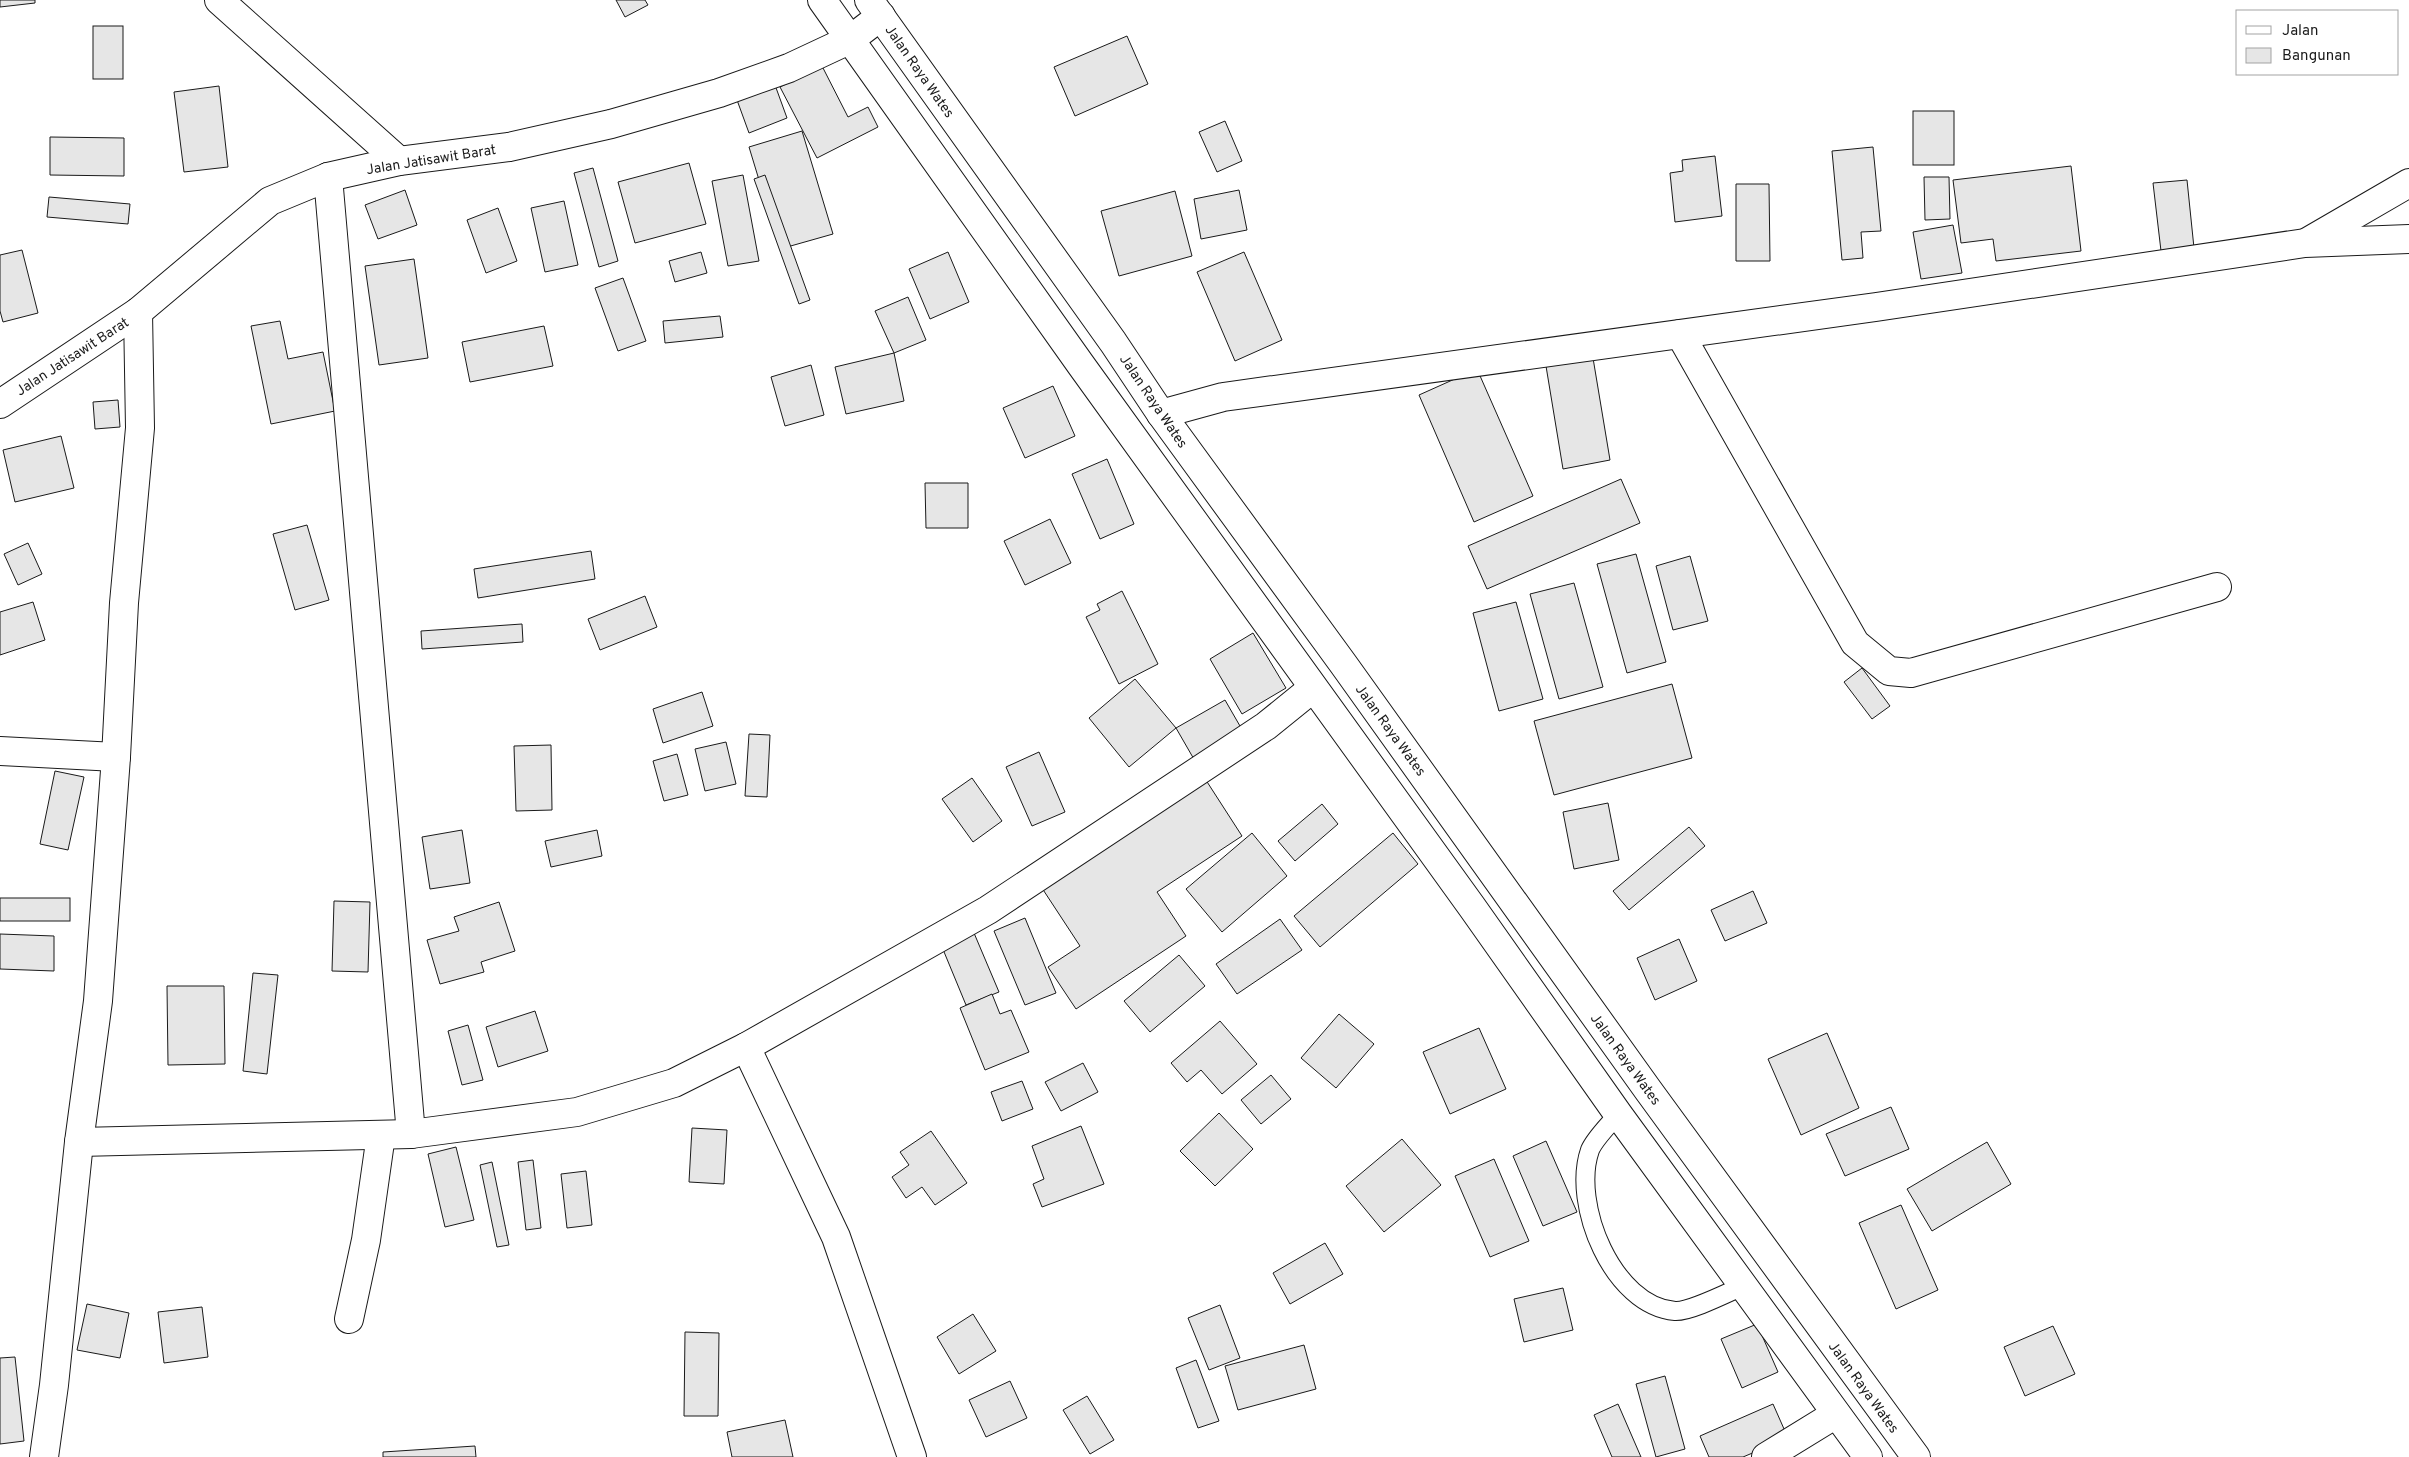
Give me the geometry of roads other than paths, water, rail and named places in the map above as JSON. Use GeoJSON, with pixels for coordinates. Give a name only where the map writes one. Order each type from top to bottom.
{"type":"FeatureCollection","features":[{"type":"Feature","properties":{"kind":"main road"},"geometry":{"type":"LineString","coordinates":[[219,0],[399,161]]}},
{"type":"Feature","properties":{"kind":"main road"},"geometry":{"type":"LineString","coordinates":[[822,0],[1081,365],[1472,907],[1618,1114],[1868,1457]]}},
{"type":"Feature","properties":{"kind":"main road","name":"Jalan Jatisawit Barat"},"geometry":{"type":"LineString","coordinates":[[0,404],[138,312],[270,201],[328,177],[399,161],[508,147],[611,124],[719,94],[790,68],[851,39],[875,8]]}},
{"type":"Feature","properties":{"kind":"main road","name":"Jalan Raya Wates"},"geometry":{"type":"LineString","coordinates":[[875,8],[1113,342],[1161,414],[1344,665],[1648,1090],[1916,1457]]}},
{"type":"Feature","properties":{"kind":"main road"},"geometry":{"type":"LineString","coordinates":[[328,177],[411,1134]]}},
{"type":"Feature","properties":{"kind":"main road"},"geometry":{"type":"LineString","coordinates":[[2305,243],[2409,183]]}},
{"type":"Feature","properties":{"kind":"main road"},"geometry":{"type":"LineString","coordinates":[[1161,414],[1223,397],[1680,334],[2305,243],[2409,239]]}},
{"type":"Feature","properties":{"kind":"main road"},"geometry":{"type":"LineString","coordinates":[[44,1457],[54,1385],[78,1142],[98,1001],[116,757],[124,603],[140,428],[138,312]]}},
{"type":"Feature","properties":{"kind":"main road"},"geometry":{"type":"LineString","coordinates":[[1680,334],[1855,643],[1889,671],[1911,673],[2217,587]]}},
{"type":"Feature","properties":{"kind":"main road"},"geometry":{"type":"LineString","coordinates":[[78,1142],[411,1134],[577,1112],[674,1083],[746,1047],[988,910],[1266,726],[1313,688]]}},
{"type":"Feature","properties":{"kind":"main road"},"geometry":{"type":"LineString","coordinates":[[0,752],[116,757]]}},
{"type":"Feature","properties":{"kind":"main road"},"geometry":{"type":"LineString","coordinates":[[746,1047],[836,1237],[912,1457]]}},
{"type":"Feature","properties":{"kind":"main road"},"geometry":{"type":"LineString","coordinates":[[350,1318],[366,1240],[381,1135]]}},
{"type":"Feature","properties":{"kind":"main road"},"geometry":{"type":"LineString","coordinates":[[1766,1457],[1836,1414]]}},
{"type":"Feature","properties":{"kind":"lane"},"geometry":{"type":"LineString","coordinates":[[1618,1114],[1590,1149],[1585,1184],[1595,1237],[1623,1282],[1650,1305],[1677,1311],[1717,1298],[1743,1286]]}}]}
